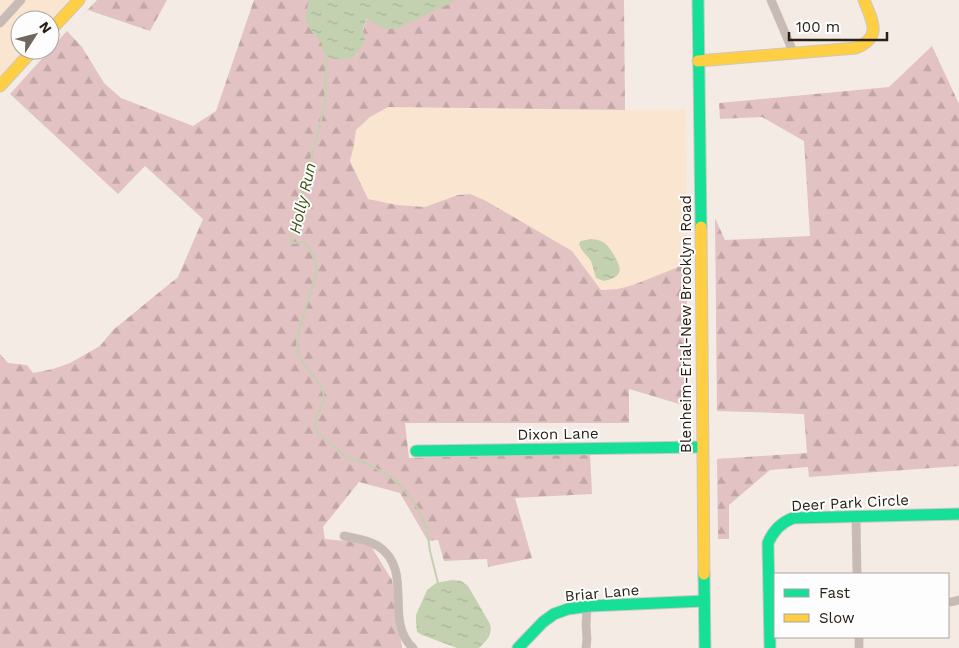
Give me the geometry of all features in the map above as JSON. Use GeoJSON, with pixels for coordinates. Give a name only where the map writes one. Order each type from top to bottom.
{"type":"FeatureCollection","features":[{"type":"Feature","properties":{"kind":"street"},"geometry":{"type":"LineString","coordinates":[[0,23],[21,0]]}},
{"type":"Feature","properties":{"kind":"street"},"geometry":{"type":"LineString","coordinates":[[60,20],[79,0]]}},
{"type":"Feature","properties":{"kind":"street","name":"Blenheim-Erial-New Brooklyn Road"},"geometry":{"type":"LineString","coordinates":[[698,0],[705,648]]}},
{"type":"Feature","properties":{"kind":"street"},"geometry":{"type":"LineString","coordinates":[[771,0],[794,54]]}},
{"type":"Feature","properties":{"kind":"street"},"geometry":{"type":"LineString","coordinates":[[698,61],[862,47],[871,40],[874,31],[864,0]]}},
{"type":"Feature","properties":{"kind":"street"},"geometry":{"type":"LineString","coordinates":[[0,86],[24,60]]}},
{"type":"Feature","properties":{"kind":"street","name":"Dixon Lane"},"geometry":{"type":"LineString","coordinates":[[416,451],[702,447]]}},
{"type":"Feature","properties":{"kind":"street","name":"Deer Park Circle"},"geometry":{"type":"LineString","coordinates":[[770,648],[768,543],[780,524],[792,518],[959,514]]}},
{"type":"Feature","properties":{"kind":"street"},"geometry":{"type":"LineString","coordinates":[[856,516],[857,573]]}},
{"type":"Feature","properties":{"kind":"street"},"geometry":{"type":"LineString","coordinates":[[344,536],[379,546],[392,562],[398,582],[399,624],[402,635],[413,648]]}},
{"type":"Feature","properties":{"kind":"street","name":"Briar Lane"},"geometry":{"type":"LineString","coordinates":[[518,648],[539,625],[561,611],[587,607],[704,601]]}},
{"type":"Feature","properties":{"kind":"street"},"geometry":{"type":"LineString","coordinates":[[586,648],[587,607]]}},
{"type":"Feature","properties":{"kind":"shaded area"},"geometry":{"type":"Polygon","coordinates":[[[0,0],[71,0],[60,12],[60,10],[10,10],[10,60],[16,60],[0,77],[0,0]]]}},
{"type":"Feature","properties":{"kind":"shaded area"},"geometry":{"type":"Polygon","coordinates":[[[388,107],[582,110],[686,109],[687,257],[676,268],[633,285],[618,289],[601,290],[572,251],[458,195],[425,207],[397,205],[368,199],[350,161],[356,130],[370,117],[388,107]]]}},
{"type":"Feature","properties":{"kind":"green space"},"geometry":{"type":"Polygon","coordinates":[[[97,0],[167,0],[150,31],[88,10],[79,19],[97,0]]]}},
{"type":"Feature","properties":{"kind":"green space"},"geometry":{"type":"Polygon","coordinates":[[[254,0],[313,0],[356,55],[367,18],[449,0],[624,0],[625,110],[388,107],[370,117],[356,130],[350,161],[368,199],[397,205],[425,207],[458,195],[470,194],[486,201],[572,251],[601,290],[618,289],[633,285],[676,268],[687,257],[686,406],[629,389],[629,423],[405,423],[409,458],[590,453],[592,494],[515,498],[532,558],[488,567],[487,559],[444,561],[438,540],[428,541],[400,493],[359,482],[323,527],[325,539],[369,543],[392,580],[402,648],[0,648],[0,354],[8,363],[27,365],[33,373],[70,363],[100,346],[113,330],[178,277],[203,219],[145,166],[118,194],[10,94],[41,60],[60,60],[60,39],[67,31],[82,47],[104,83],[121,98],[193,126],[216,111],[254,0]]]}},
{"type":"Feature","properties":{"kind":"green space"},"geometry":{"type":"Polygon","coordinates":[[[932,46],[959,104],[959,466],[809,477],[808,467],[770,470],[729,505],[729,539],[718,539],[717,459],[807,453],[804,414],[717,411],[715,218],[725,240],[810,236],[804,141],[762,117],[720,119],[719,103],[889,87],[932,46]]]}},
{"type":"Feature","properties":{"kind":"water"},"geometry":{"type":"Polygon","coordinates":[[[309,0],[453,0],[449,4],[396,29],[379,27],[367,18],[363,30],[365,39],[360,49],[348,59],[338,60],[325,55],[322,44],[308,26],[305,19],[309,0]]]}},
{"type":"Feature","properties":{"kind":"water"},"geometry":{"type":"Polygon","coordinates":[[[591,239],[603,242],[615,256],[620,270],[614,277],[604,281],[596,278],[591,261],[579,244],[581,241],[591,239]]]}},
{"type":"Feature","properties":{"kind":"water"},"geometry":{"type":"Polygon","coordinates":[[[452,580],[461,581],[468,586],[490,624],[490,634],[479,648],[457,648],[417,632],[416,615],[427,590],[436,583],[452,580]]]}},
{"type":"Feature","properties":{"kind":"waterway","name":"Holly Run"},"geometry":{"type":"LineString","coordinates":[[327,55],[325,104],[291,239],[292,243],[302,242],[307,245],[314,256],[317,270],[298,334],[299,357],[323,392],[323,402],[315,423],[318,433],[346,457],[368,464],[391,477],[404,490],[418,508],[427,529],[438,583]]}},
{"type":"Feature","properties":{"kind":"traffic: fast"},"geometry":{"type":"LineString","coordinates":[[698,0],[701,227]]}},
{"type":"Feature","properties":{"kind":"traffic: fast"},"geometry":{"type":"LineString","coordinates":[[416,451],[702,447]]}},
{"type":"Feature","properties":{"kind":"traffic: fast"},"geometry":{"type":"LineString","coordinates":[[770,648],[768,543],[775,531],[784,522],[793,518],[959,514]]}},
{"type":"Feature","properties":{"kind":"traffic: fast"},"geometry":{"type":"LineString","coordinates":[[704,574],[705,648]]}},
{"type":"Feature","properties":{"kind":"traffic: fast"},"geometry":{"type":"LineString","coordinates":[[518,648],[543,622],[554,614],[568,609],[590,606],[704,601]]}},
{"type":"Feature","properties":{"kind":"traffic: slow"},"geometry":{"type":"LineString","coordinates":[[60,20],[79,0]]}},
{"type":"Feature","properties":{"kind":"traffic: slow"},"geometry":{"type":"LineString","coordinates":[[698,61],[856,48],[864,44],[873,34],[872,22],[864,0]]}},
{"type":"Feature","properties":{"kind":"traffic: slow"},"geometry":{"type":"LineString","coordinates":[[0,86],[24,60]]}},
{"type":"Feature","properties":{"kind":"traffic: slow"},"geometry":{"type":"LineString","coordinates":[[701,227],[704,574]]}}]}
